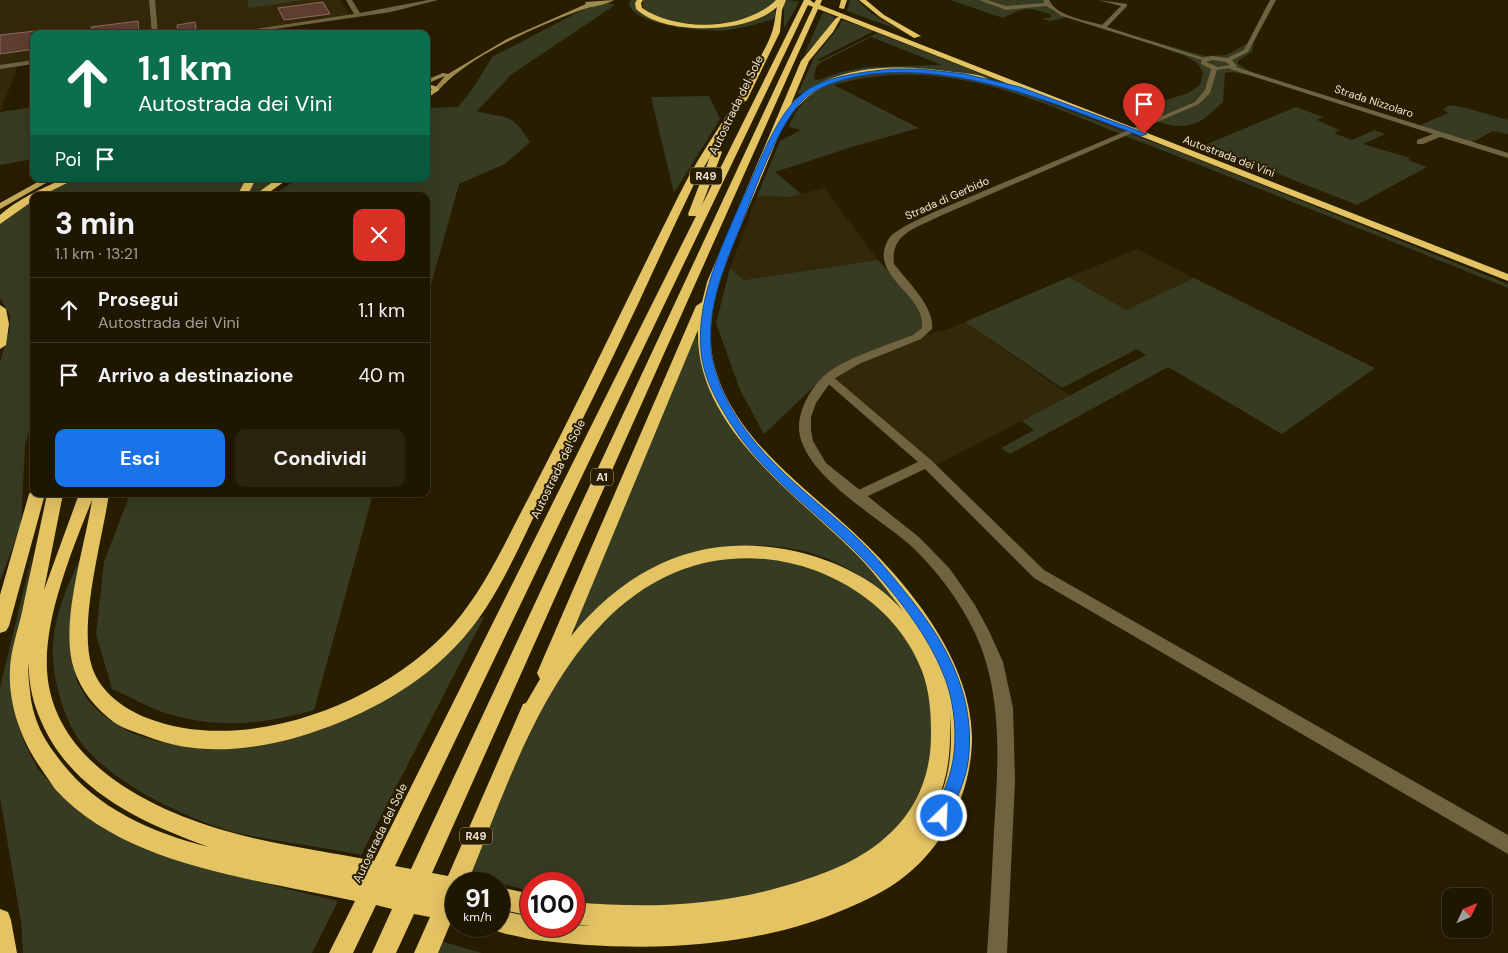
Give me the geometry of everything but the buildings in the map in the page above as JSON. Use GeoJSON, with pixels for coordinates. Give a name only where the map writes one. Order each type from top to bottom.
{"type":"FeatureCollection","features":[{"type":"Feature","properties":{"kind":"highway"},"geometry":{"type":"LineString","coordinates":[[640,0],[638,3],[639,9],[650,17],[677,23],[708,25],[751,19],[772,8],[781,0]]}},
{"type":"Feature","properties":{"kind":"highway","name":"R49"},"geometry":{"type":"LineString","coordinates":[[677,266],[708,170],[776,32],[781,0]]}},
{"type":"Feature","properties":{"kind":"highway"},"geometry":{"type":"LineString","coordinates":[[797,0],[823,5]]}},
{"type":"Feature","properties":{"kind":"highway","name":"Autostrada dei Vini"},"geometry":{"type":"LineString","coordinates":[[802,0],[823,5],[1508,270]]}},
{"type":"Feature","properties":{"kind":"highway","name":"Autostrada del Sole"},"geometry":{"type":"LineString","coordinates":[[341,953],[807,0]]}},
{"type":"Feature","properties":{"kind":"highway","name":"Autostrada dei Vini"},"geometry":{"type":"LineString","coordinates":[[813,0],[1107,120],[1508,278]]}},
{"type":"Feature","properties":{"kind":"highway"},"geometry":{"type":"LineString","coordinates":[[842,8],[844,0]]}},
{"type":"Feature","properties":{"kind":"highway"},"geometry":{"type":"LineString","coordinates":[[862,0],[874,12],[902,29],[1012,78]]}},
{"type":"Feature","properties":{"kind":"highway","name":"A1"},"geometry":{"type":"LineString","coordinates":[[384,953],[823,5]]}},
{"type":"Feature","properties":{"kind":"highway","name":"R49"},"geometry":{"type":"LineString","coordinates":[[426,953],[717,274],[805,61],[838,19]]}},
{"type":"Feature","properties":{"kind":"highway"},"geometry":{"type":"LineString","coordinates":[[774,136],[793,105],[811,90],[846,76],[891,70],[944,72],[984,79],[1018,88],[1107,120]]}},
{"type":"Feature","properties":{"kind":"highway"},"geometry":{"type":"LineString","coordinates":[[101,497],[94,544],[81,601],[78,648],[89,683],[99,698],[126,720],[145,729],[172,737],[217,740],[265,736],[317,722],[366,702],[410,675],[449,641],[478,603],[545,480],[697,168],[746,92]]}},
{"type":"Feature","properties":{"kind":"highway"},"geometry":{"type":"LineString","coordinates":[[42,192],[64,182]]}},
{"type":"Feature","properties":{"kind":"highway"},"geometry":{"type":"LineString","coordinates":[[264,192],[279,182]]}},
{"type":"Feature","properties":{"kind":"highway"},"geometry":{"type":"LineString","coordinates":[[270,192],[285,182]]}},
{"type":"Feature","properties":{"kind":"highway"},"geometry":{"type":"LineString","coordinates":[[0,221],[13,209],[30,198]]}},
{"type":"Feature","properties":{"kind":"highway"},"geometry":{"type":"LineString","coordinates":[[510,923],[604,939],[655,939],[698,937],[745,930],[800,915],[867,888],[892,872],[913,855],[929,837],[942,816],[952,794],[962,753],[962,725],[950,670],[934,640],[918,617],[874,563],[843,532],[779,476],[748,443],[725,407],[714,384],[705,352],[705,319],[717,274]]}},
{"type":"Feature","properties":{"kind":"highway"},"geometry":{"type":"LineString","coordinates":[[0,309],[3,324],[0,345]]}},
{"type":"Feature","properties":{"kind":"highway"},"geometry":{"type":"LineString","coordinates":[[0,626],[36,497]]}},
{"type":"Feature","properties":{"kind":"highway"},"geometry":{"type":"LineString","coordinates":[[54,497],[19,667],[20,691],[25,717],[48,765],[66,786],[117,824],[191,853],[231,864],[310,870],[445,888]]}},
{"type":"Feature","properties":{"kind":"highway"},"geometry":{"type":"LineString","coordinates":[[87,497],[76,522],[47,609],[38,671],[41,694],[57,735],[75,760],[106,787],[136,807],[172,823],[217,839],[263,851],[310,870],[445,909]]}},
{"type":"Feature","properties":{"kind":"highway"},"geometry":{"type":"LineString","coordinates":[[526,719],[547,682],[574,644],[625,592],[656,572],[674,564],[693,558],[736,551],[757,551],[800,556],[840,571],[859,583],[895,612],[909,629],[929,665],[938,691],[942,707],[943,734],[940,762],[932,789],[922,810],[903,836],[881,855],[859,870],[792,896],[715,913],[635,919],[585,914]]}},
{"type":"Feature","properties":{"kind":"highway"},"geometry":{"type":"LineString","coordinates":[[0,920],[5,953]]}},
{"type":"Feature","properties":{"kind":"main road"},"geometry":{"type":"LineString","coordinates":[[430,94],[450,75],[516,37],[564,14],[611,0]]}},
{"type":"Feature","properties":{"kind":"main road"},"geometry":{"type":"LineString","coordinates":[[430,82],[579,1],[596,4]]}},
{"type":"Feature","properties":{"kind":"main road"},"geometry":{"type":"LineString","coordinates":[[430,86],[436,90]]}},
{"type":"Feature","properties":{"kind":"main road"},"geometry":{"type":"LineString","coordinates":[[0,203],[43,182]]}},
{"type":"Feature","properties":{"kind":"street"},"geometry":{"type":"LineString","coordinates":[[152,0],[155,30]]}},
{"type":"Feature","properties":{"kind":"street"},"geometry":{"type":"LineString","coordinates":[[349,0],[358,15]]}},
{"type":"Feature","properties":{"kind":"street"},"geometry":{"type":"LineString","coordinates":[[254,30],[391,10],[435,0]]}},
{"type":"Feature","properties":{"kind":"street"},"geometry":{"type":"LineString","coordinates":[[982,0],[1006,8],[1047,2],[1053,10],[1103,27],[1204,59],[1217,58],[1228,60],[1234,64],[1232,68]]}},
{"type":"Feature","properties":{"kind":"street"},"geometry":{"type":"LineString","coordinates":[[1101,0],[1125,5],[1103,27]]}},
{"type":"Feature","properties":{"kind":"street"},"geometry":{"type":"LineString","coordinates":[[1228,60],[1246,51],[1273,0]]}},
{"type":"Feature","properties":{"kind":"street"},"geometry":{"type":"LineString","coordinates":[[1204,59],[1203,63],[1205,65],[1215,68]]}},
{"type":"Feature","properties":{"kind":"street"},"geometry":{"type":"LineString","coordinates":[[0,66],[30,62]]}},
{"type":"Feature","properties":{"kind":"street","name":"Strada Nizzolaro"},"geometry":{"type":"LineString","coordinates":[[1215,68],[1232,68],[1508,156]]}},
{"type":"Feature","properties":{"kind":"street","name":"Strada di Gerbido"},"geometry":{"type":"LineString","coordinates":[[828,378],[855,362],[917,337],[927,329],[928,321],[925,311],[889,264],[889,248],[898,234],[936,214],[1197,102],[1206,96],[1210,89],[1212,74],[1215,68]]}},
{"type":"Feature","properties":{"kind":"street"},"geometry":{"type":"LineString","coordinates":[[1420,142],[1440,134]]}},
{"type":"Feature","properties":{"kind":"street"},"geometry":{"type":"LineString","coordinates":[[997,953],[1006,781],[1005,708],[995,662],[970,609],[945,573],[915,542],[821,466],[807,441],[805,417],[810,403],[828,378],[927,463],[1038,574],[1508,845]]}},
{"type":"Feature","properties":{"kind":"street"},"geometry":{"type":"LineString","coordinates":[[857,496],[927,463]]}},
{"type":"Feature","properties":{"kind":"shaded area"},"geometry":{"type":"Polygon","coordinates":[[[0,0],[340,0],[350,16],[254,30],[30,30],[30,62],[18,64],[0,111],[0,0]]]}},
{"type":"Feature","properties":{"kind":"shaded area"},"geometry":{"type":"Polygon","coordinates":[[[824,188],[878,260],[744,280],[730,268],[757,196],[791,197],[824,188]]]}},
{"type":"Feature","properties":{"kind":"shaded area"},"geometry":{"type":"Polygon","coordinates":[[[1137,249],[1194,278],[1126,310],[1069,277],[1137,249]]]}},
{"type":"Feature","properties":{"kind":"shaded area"},"geometry":{"type":"Polygon","coordinates":[[[965,322],[1071,396],[936,465],[824,377],[917,337],[948,329],[965,322]]]}},
{"type":"Feature","properties":{"kind":"green space"},"geometry":{"type":"Polygon","coordinates":[[[247,0],[305,0],[249,8],[247,0]]]}},
{"type":"Feature","properties":{"kind":"green space"},"geometry":{"type":"Polygon","coordinates":[[[630,0],[637,0],[636,8],[645,15],[658,21],[674,24],[711,25],[744,22],[776,10],[774,19],[762,23],[727,30],[703,30],[673,27],[645,18],[635,12],[629,5],[630,0]]]}},
{"type":"Feature","properties":{"kind":"green space"},"geometry":{"type":"Polygon","coordinates":[[[643,0],[777,0],[758,14],[742,20],[693,24],[670,21],[658,17],[643,9],[643,0]]]}},
{"type":"Feature","properties":{"kind":"green space"},"geometry":{"type":"Polygon","coordinates":[[[787,0],[799,2],[784,29],[784,5],[787,0]]]}},
{"type":"Feature","properties":{"kind":"green space"},"geometry":{"type":"Polygon","coordinates":[[[850,0],[857,0],[871,13],[899,30],[847,11],[850,0]]]}},
{"type":"Feature","properties":{"kind":"green space"},"geometry":{"type":"Polygon","coordinates":[[[950,0],[1042,0],[1052,11],[1068,17],[1050,21],[1042,19],[1051,17],[1051,15],[1027,9],[1003,18],[950,0]]]}},
{"type":"Feature","properties":{"kind":"green space"},"geometry":{"type":"Polygon","coordinates":[[[609,3],[615,5],[512,74],[477,111],[507,118],[518,125],[530,142],[505,164],[459,184],[430,289],[430,192],[278,192],[293,182],[430,182],[430,108],[458,107],[473,88],[492,57],[584,9],[609,3]]]}},
{"type":"Feature","properties":{"kind":"green space"},"geometry":{"type":"Polygon","coordinates":[[[823,12],[835,17],[828,30],[804,55],[823,12]]]}},
{"type":"Feature","properties":{"kind":"green space"},"geometry":{"type":"Polygon","coordinates":[[[842,20],[874,31],[817,60],[820,61],[877,33],[1000,81],[901,69],[833,79],[797,95],[815,56],[839,27],[842,20]],[[871,37],[820,63],[816,67],[814,79],[818,80],[841,72],[868,67],[942,65],[871,37]]]}},
{"type":"Feature","properties":{"kind":"green space"},"geometry":{"type":"Polygon","coordinates":[[[1109,29],[1205,56],[1226,55],[1254,40],[1252,52],[1238,61],[1238,64],[1260,77],[1232,72],[1225,73],[1223,102],[1195,124],[1179,126],[1155,121],[1141,114],[1142,108],[1188,93],[1200,85],[1203,72],[1197,63],[1183,55],[1109,29]]]}},
{"type":"Feature","properties":{"kind":"green space"},"geometry":{"type":"Polygon","coordinates":[[[892,72],[923,72],[984,81],[1028,95],[1182,153],[1508,284],[1508,288],[1048,105],[980,84],[926,75],[880,76],[834,85],[919,128],[775,172],[801,194],[791,197],[757,196],[780,141],[801,130],[789,127],[806,99],[831,83],[860,76],[892,72]]]}},
{"type":"Feature","properties":{"kind":"green space"},"geometry":{"type":"Polygon","coordinates":[[[709,96],[720,119],[674,193],[651,97],[709,96]]]}},
{"type":"Feature","properties":{"kind":"green space"},"geometry":{"type":"Polygon","coordinates":[[[1450,105],[1508,120],[1508,134],[1493,131],[1469,144],[1416,127],[1448,113],[1443,109],[1450,105]]]}},
{"type":"Feature","properties":{"kind":"green space"},"geometry":{"type":"Polygon","coordinates":[[[1296,107],[1323,117],[1317,120],[1340,130],[1334,133],[1352,140],[1374,130],[1385,134],[1363,144],[1410,158],[1408,160],[1427,167],[1357,205],[1205,145],[1296,107]]]}},
{"type":"Feature","properties":{"kind":"green space"},"geometry":{"type":"Polygon","coordinates":[[[30,108],[30,160],[0,165],[0,112],[30,108]]]}},
{"type":"Feature","properties":{"kind":"green space"},"geometry":{"type":"Polygon","coordinates":[[[67,182],[246,182],[240,192],[46,192],[67,182]]]}},
{"type":"Feature","properties":{"kind":"green space"},"geometry":{"type":"Polygon","coordinates":[[[254,182],[273,182],[258,192],[248,192],[254,182]]]}},
{"type":"Feature","properties":{"kind":"green space"},"geometry":{"type":"Polygon","coordinates":[[[30,202],[30,428],[25,446],[21,526],[0,581],[0,362],[10,328],[10,315],[0,298],[0,224],[30,202]]]}},
{"type":"Feature","properties":{"kind":"green space"},"geometry":{"type":"Polygon","coordinates":[[[878,260],[924,311],[929,321],[917,337],[824,377],[764,434],[740,390],[716,323],[730,268],[744,280],[878,260]]]}},
{"type":"Feature","properties":{"kind":"green space"},"geometry":{"type":"Polygon","coordinates":[[[1069,277],[1126,310],[1194,278],[1375,368],[1282,434],[1168,367],[1010,454],[1001,448],[1034,430],[1022,421],[1146,355],[1137,349],[1062,388],[965,322],[1069,277]]]}},
{"type":"Feature","properties":{"kind":"green space"},"geometry":{"type":"Polygon","coordinates":[[[695,337],[697,337],[711,388],[719,404],[863,555],[911,619],[871,584],[845,567],[822,557],[797,550],[771,546],[744,546],[717,548],[667,562],[644,573],[627,585],[578,630],[573,627],[695,337]]]}},
{"type":"Feature","properties":{"kind":"green space"},"geometry":{"type":"Polygon","coordinates":[[[129,497],[372,497],[314,710],[295,715],[258,722],[221,723],[203,721],[165,713],[112,689],[96,634],[104,562],[129,497]]]}},
{"type":"Feature","properties":{"kind":"green space"},"geometry":{"type":"Polygon","coordinates":[[[87,544],[71,646],[77,682],[90,703],[103,715],[131,733],[160,742],[193,747],[336,723],[479,618],[484,617],[361,855],[238,833],[198,820],[132,787],[96,759],[82,744],[69,722],[56,683],[53,644],[61,605],[70,580],[87,544]]]}},
{"type":"Feature","properties":{"kind":"green space"},"geometry":{"type":"Polygon","coordinates":[[[33,551],[11,687],[16,718],[25,744],[38,769],[62,796],[93,820],[174,858],[243,878],[338,901],[312,953],[23,953],[21,922],[0,797],[0,688],[33,551]]]}},
{"type":"Feature","properties":{"kind":"green space"},"geometry":{"type":"Polygon","coordinates":[[[743,554],[827,569],[895,620],[926,671],[936,721],[927,775],[919,796],[905,820],[880,847],[816,879],[735,901],[630,908],[585,902],[585,872],[520,872],[520,888],[510,886],[510,872],[471,872],[524,744],[546,699],[570,659],[591,633],[641,587],[688,564],[743,554]]]}},
{"type":"Feature","properties":{"kind":"green space"},"geometry":{"type":"Polygon","coordinates":[[[440,941],[482,953],[435,953],[440,941]]]}},
{"type":"Feature","properties":{"kind":"route"},"geometry":{"type":"LineString","coordinates":[[942,816],[952,794],[962,753],[962,725],[950,670],[934,640],[918,617],[874,563],[843,532],[779,476],[748,443],[736,425],[725,407],[708,367],[704,336],[708,304],[717,274],[774,136],[793,105],[811,90],[828,82],[857,74],[891,70],[944,72],[965,75],[1018,88],[1144,134]]}}]}
